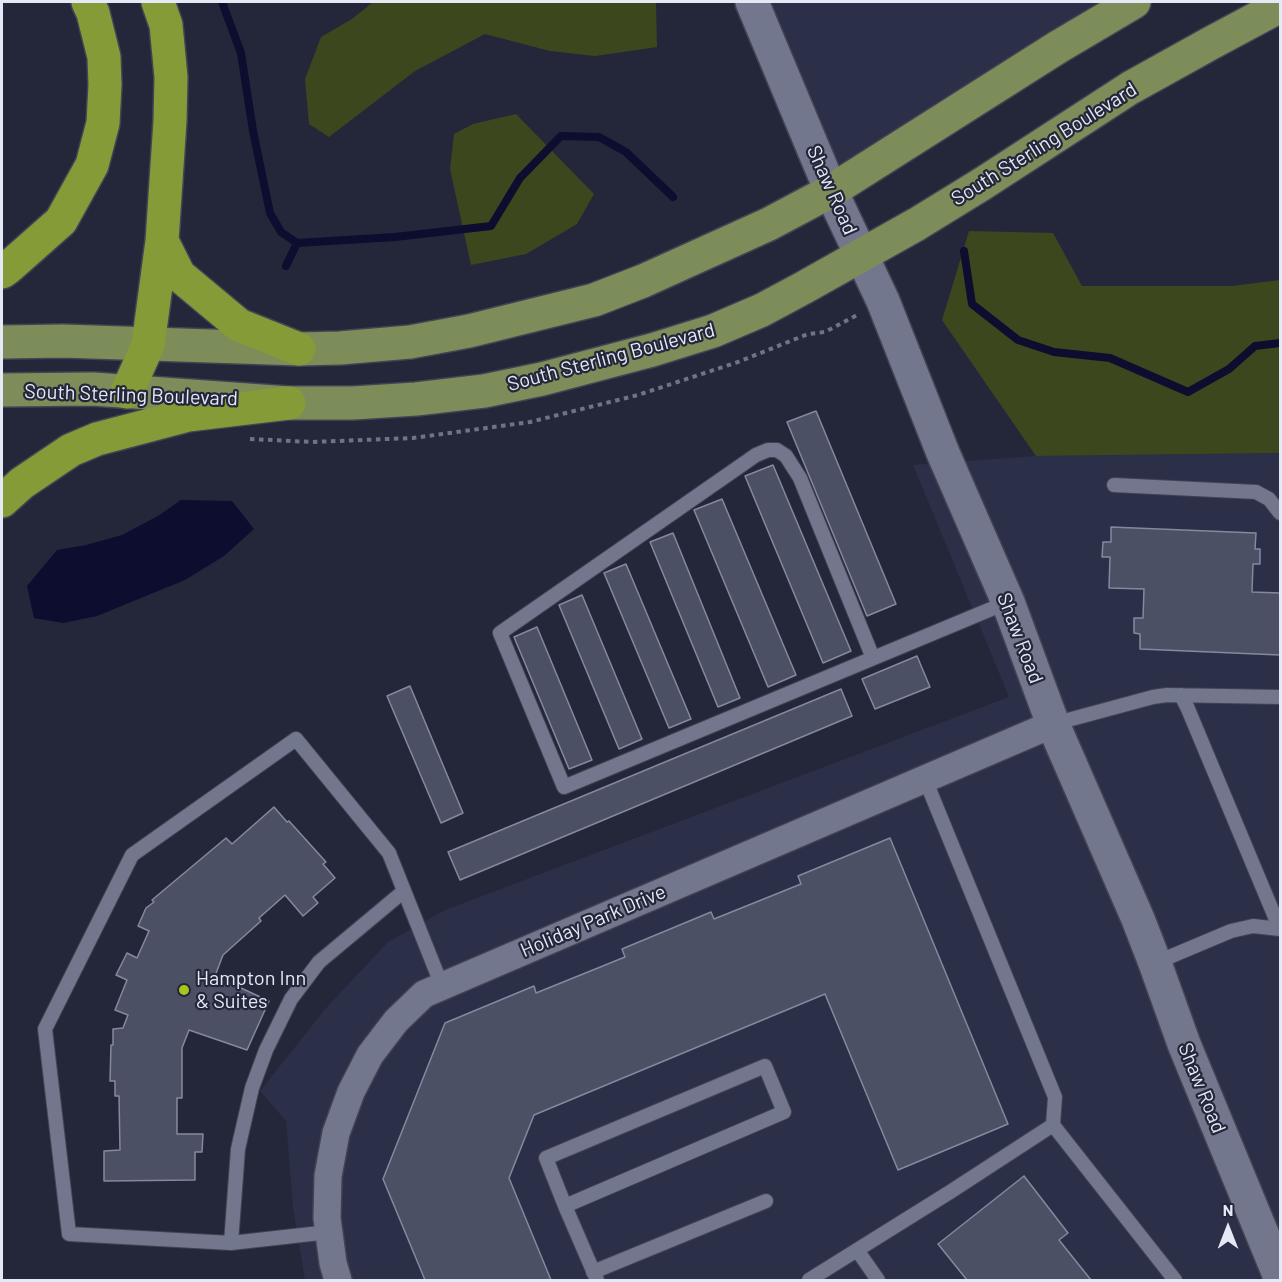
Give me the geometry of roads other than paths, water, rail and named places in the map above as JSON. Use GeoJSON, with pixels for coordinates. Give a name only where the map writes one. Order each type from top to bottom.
{"type":"FeatureCollection","features":[{"type":"Feature","properties":{"kind":"highway"},"geometry":{"type":"LineString","coordinates":[[2,272],[61,221],[92,165],[103,123],[105,85],[104,57],[88,2]]}},
{"type":"Feature","properties":{"kind":"highway"},"geometry":{"type":"LineString","coordinates":[[127,392],[148,345],[162,241],[171,77],[166,25],[158,2]]}},
{"type":"Feature","properties":{"kind":"highway"},"geometry":{"type":"LineString","coordinates":[[162,241],[179,275],[239,325],[299,349]]}},
{"type":"Feature","properties":{"kind":"highway"},"geometry":{"type":"LineString","coordinates":[[2,501],[22,483],[71,450],[97,439],[188,415],[289,403]]}},
{"type":"Feature","properties":{"kind":"main road","name":"Shaw Road"},"geometry":{"type":"LineString","coordinates":[[752,2],[831,190],[884,302],[943,453],[1008,602],[1053,724],[1138,919],[1184,1044],[1281,1277]]}},
{"type":"Feature","properties":{"kind":"main road"},"geometry":{"type":"LineString","coordinates":[[2,342],[63,341],[299,349],[340,348],[410,342],[469,331],[594,300],[643,282],[769,224],[831,190],[1058,47],[1134,2]]}},
{"type":"Feature","properties":{"kind":"main road","name":"South Sterling Boulevard"},"geometry":{"type":"LineString","coordinates":[[2,390],[93,389],[289,403],[353,403],[484,391],[652,350],[713,331],[762,310],[861,256],[982,184],[1130,88],[1281,6]]}},
{"type":"Feature","properties":{"kind":"street","name":"Holiday Park Drive"},"geometry":{"type":"LineString","coordinates":[[338,1281],[333,1263],[327,1218],[328,1176],[336,1133],[351,1092],[370,1056],[396,1021],[424,994],[1053,724]]}},
{"type":"Feature","properties":{"kind":"lane"},"geometry":{"type":"LineString","coordinates":[[873,658],[800,478],[786,456],[777,450],[768,450],[756,455],[500,633],[564,787],[1008,602]]}},
{"type":"Feature","properties":{"kind":"lane"},"geometry":{"type":"LineString","coordinates":[[1114,485],[1256,492],[1269,500],[1281,513]]}},
{"type":"Feature","properties":{"kind":"lane"},"geometry":{"type":"LineString","coordinates":[[1155,963],[1231,931],[1253,926],[1280,929],[1188,709],[1180,695]]}},
{"type":"Feature","properties":{"kind":"lane"},"geometry":{"type":"LineString","coordinates":[[1053,724],[1153,697],[1180,695],[1281,697]]}},
{"type":"Feature","properties":{"kind":"lane"},"geometry":{"type":"LineString","coordinates":[[329,1232],[231,1243],[69,1234],[45,1029],[132,855],[296,739],[389,853],[442,986]]}},
{"type":"Feature","properties":{"kind":"lane"},"geometry":{"type":"LineString","coordinates":[[925,779],[1054,1097],[1053,1125],[1175,1281]]}},
{"type":"Feature","properties":{"kind":"lane"},"geometry":{"type":"LineString","coordinates":[[231,1243],[238,1149],[252,1088],[266,1050],[291,999],[319,962],[404,891]]}},
{"type":"Feature","properties":{"kind":"lane"},"geometry":{"type":"LineString","coordinates":[[565,1206],[784,1112],[765,1066],[546,1158],[565,1206],[595,1276],[766,1201]]}},
{"type":"Feature","properties":{"kind":"lane"},"geometry":{"type":"LineString","coordinates":[[809,1281],[1053,1125]]}},
{"type":"Feature","properties":{"kind":"lane"},"geometry":{"type":"LineString","coordinates":[[857,1250],[878,1281]]}},
{"type":"Feature","properties":{"kind":"waterway"},"geometry":{"type":"LineString","coordinates":[[222,2],[241,53],[253,131],[270,213],[281,232],[297,243],[395,237],[491,226],[520,178],[561,136],[599,137],[626,152],[673,197]]}},
{"type":"Feature","properties":{"kind":"waterway"},"geometry":{"type":"LineString","coordinates":[[286,266],[297,243]]}},
{"type":"Feature","properties":{"kind":"waterway"},"geometry":{"type":"LineString","coordinates":[[964,251],[972,304],[1018,340],[1054,352],[1110,358],[1188,392],[1229,369],[1255,346],[1280,343]]}},
{"type":"Feature","properties":{"kind":"place","name":"Hampton Inn & Suites"},"geometry":{"type":"Point","coordinates":[184,990]}}]}
